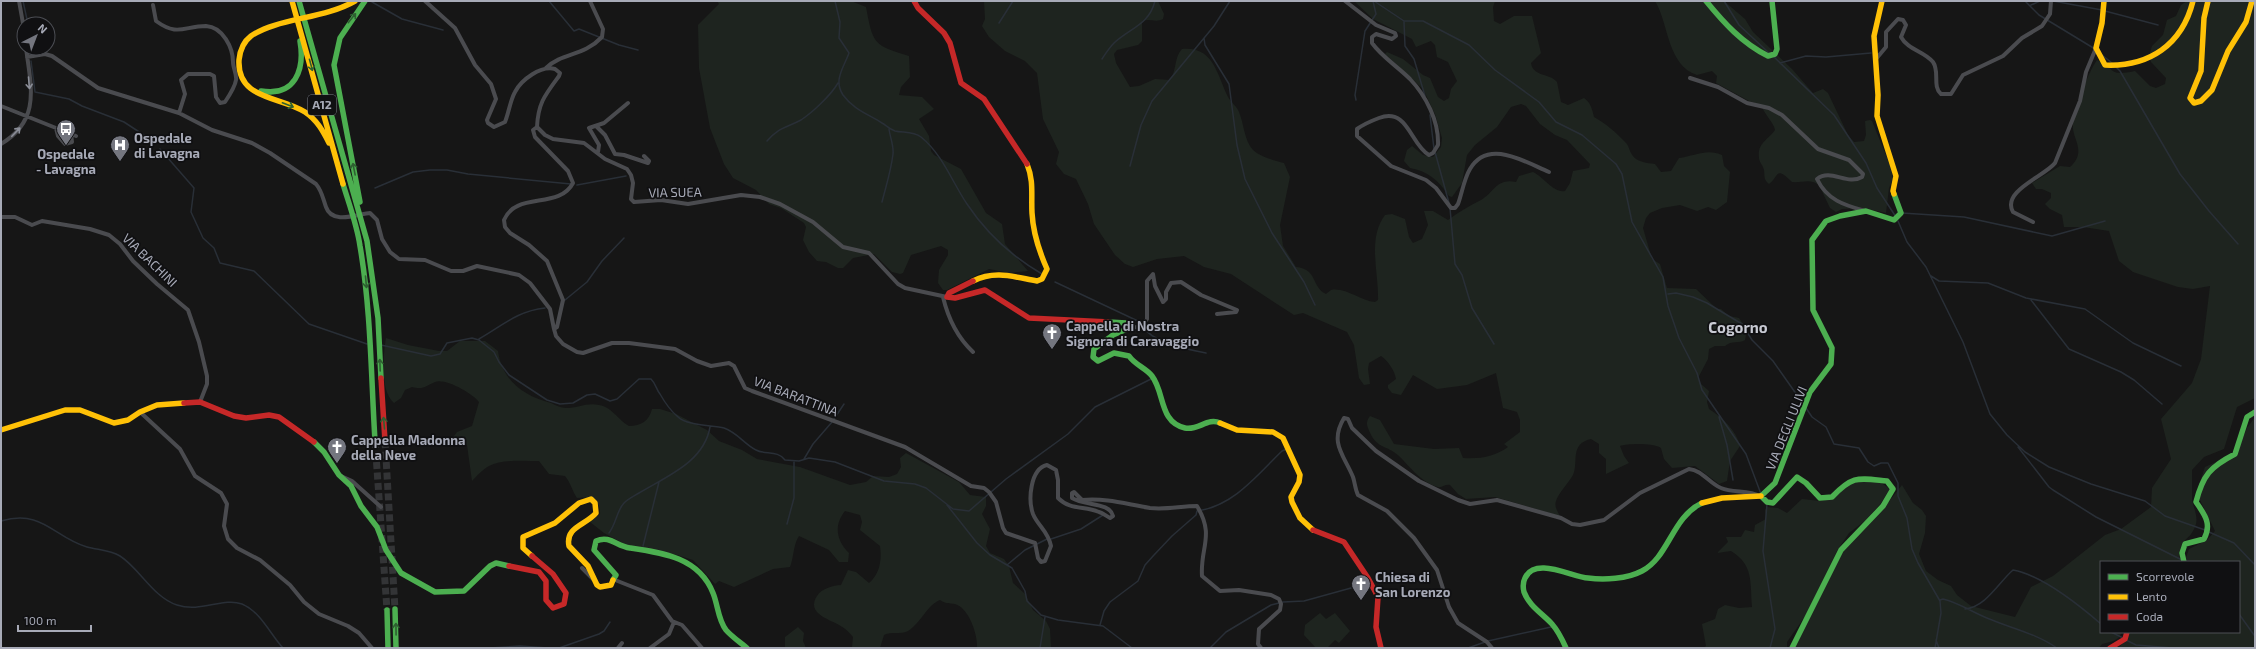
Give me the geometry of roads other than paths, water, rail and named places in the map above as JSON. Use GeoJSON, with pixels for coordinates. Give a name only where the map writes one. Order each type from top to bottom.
{"type":"FeatureCollection","features":[{"type":"Feature","properties":{"kind":"main road"},"geometry":{"type":"LineString","coordinates":[[238,67],[246,81],[254,88],[266,92],[283,90],[296,79],[300,71],[302,53],[289,1]]}},
{"type":"Feature","properties":{"kind":"main road","name":"A12"},"geometry":{"type":"LineString","coordinates":[[292,1],[360,244],[365,275],[369,319],[375,441]]}},
{"type":"Feature","properties":{"kind":"main road","name":"A12"},"geometry":{"type":"LineString","coordinates":[[299,1],[359,208]]}},
{"type":"Feature","properties":{"kind":"main road"},"geometry":{"type":"LineString","coordinates":[[344,183],[325,134],[313,118],[292,106],[253,91],[243,80],[238,67],[243,44],[251,37],[260,32],[338,10],[355,1]]}},
{"type":"Feature","properties":{"kind":"main road"},"geometry":{"type":"LineString","coordinates":[[365,1],[338,37],[334,47],[334,65],[359,208],[367,241],[378,318],[385,441]]}},
{"type":"Feature","properties":{"kind":"main road"},"geometry":{"type":"LineString","coordinates":[[914,1],[918,8],[944,33],[950,43],[961,83],[984,99],[1028,165],[1033,180],[1032,214],[1034,230],[1038,248],[1047,269],[1042,279],[1037,281],[993,274],[985,275],[949,293],[945,297]]}},
{"type":"Feature","properties":{"kind":"main road"},"geometry":{"type":"LineString","coordinates":[[1706,1],[1720,20],[1740,38],[1760,52],[1773,56],[1778,49],[1774,28],[1772,1]]}},
{"type":"Feature","properties":{"kind":"main road"},"geometry":{"type":"LineString","coordinates":[[1866,211],[1891,220],[1896,219],[1901,213],[1893,191],[1896,176],[1877,116],[1878,95],[1874,61],[1874,36],[1879,8],[1882,1]]}},
{"type":"Feature","properties":{"kind":"main road"},"geometry":{"type":"LineString","coordinates":[[2104,1],[2102,24],[2096,48],[2105,65],[2121,67],[2150,59],[2170,46],[2179,33],[2193,1]]}},
{"type":"Feature","properties":{"kind":"main road"},"geometry":{"type":"LineString","coordinates":[[2208,1],[2204,18],[2201,71],[2190,98],[2194,103],[2200,102],[2210,92],[2219,77],[2228,51],[2249,17],[2252,1]]}},
{"type":"Feature","properties":{"kind":"main road","name":"VIA DEGLI ULIVI"},"geometry":{"type":"LineString","coordinates":[[1761,496],[1775,483],[1810,392],[1831,364],[1832,348],[1813,310],[1811,263],[1812,240],[1819,227],[1826,221],[1840,216],[1866,211]]}},
{"type":"Feature","properties":{"kind":"main road"},"geometry":{"type":"LineString","coordinates":[[945,297],[955,298],[985,290],[997,295],[1023,316],[1029,318],[1125,322],[1128,326],[1127,329],[1113,335],[1094,349],[1092,355],[1094,359],[1101,360],[1114,353],[1129,356],[1136,364],[1151,375],[1156,383],[1166,413],[1178,426],[1191,429],[1211,421],[1216,421],[1229,428],[1238,430],[1268,430],[1279,434],[1283,438],[1300,475],[1299,482],[1292,493],[1291,502],[1301,519],[1313,531],[1343,542],[1366,573],[1378,595],[1378,607],[1374,624],[1381,648]]}},
{"type":"Feature","properties":{"kind":"main road"},"geometry":{"type":"LineString","coordinates":[[1,430],[64,410],[80,410],[114,423],[128,420],[140,412],[157,405],[200,402],[211,405],[234,416],[246,418],[269,415],[279,417],[314,442],[324,452],[339,475],[351,486],[361,506],[377,527],[386,550],[401,573],[424,589],[435,592],[464,591],[490,566],[496,563],[534,569],[539,572],[546,581],[546,600],[554,608],[561,607],[567,597],[564,589],[545,565],[528,554],[523,548],[522,542],[527,534],[561,520],[576,504],[582,500],[589,499],[593,501],[596,507],[596,513],[591,519],[573,529],[568,542],[571,550],[586,564],[595,584],[605,588],[611,585],[615,580],[616,575],[594,550],[596,541],[603,537],[608,537],[622,547],[663,553],[687,561],[710,584],[722,624],[727,632],[748,648]]}},
{"type":"Feature","properties":{"kind":"main road"},"geometry":{"type":"LineString","coordinates":[[2184,561],[2182,553],[2185,544],[2204,539],[2209,530],[2208,521],[2196,502],[2208,470],[2235,454],[2247,417],[2255,412]]}},
{"type":"Feature","properties":{"kind":"main road"},"geometry":{"type":"LineString","coordinates":[[1566,648],[1556,628],[1526,597],[1523,585],[1528,573],[1539,568],[1584,578],[1634,574],[1645,568],[1655,558],[1684,515],[1692,508],[1701,504],[1717,500],[1761,496],[1769,503],[1775,502],[1794,478],[1798,477],[1803,479],[1811,490],[1820,498],[1832,497],[1845,483],[1859,478],[1887,481],[1893,489],[1883,506],[1841,550],[1812,611],[1792,648]]}},
{"type":"Feature","properties":{"kind":"main road"},"geometry":{"type":"LineString","coordinates":[[395,609],[396,648]]}},
{"type":"Feature","properties":{"kind":"main road"},"geometry":{"type":"LineString","coordinates":[[387,610],[388,648]]}},
{"type":"Feature","properties":{"kind":"main road"},"geometry":{"type":"LineString","coordinates":[[2110,648],[2125,638],[2127,633]]}},
{"type":"Feature","properties":{"kind":"street"},"geometry":{"type":"LineString","coordinates":[[19,1],[22,16]]}},
{"type":"Feature","properties":{"kind":"street"},"geometry":{"type":"LineString","coordinates":[[425,1],[455,28],[475,65],[491,84],[496,100],[487,120],[488,123],[494,127],[504,122],[516,90],[534,74],[546,68],[558,59],[583,52],[602,37],[603,29],[590,1]]}},
{"type":"Feature","properties":{"kind":"street"},"geometry":{"type":"LineString","coordinates":[[1345,1],[1376,25],[1395,33],[1396,36],[1392,38],[1376,34],[1372,37],[1372,43],[1380,53],[1420,91],[1434,118],[1438,145],[1433,153],[1429,155],[1421,148],[1407,126],[1397,118],[1384,116],[1364,124],[1357,130],[1357,136],[1391,166],[1426,180],[1436,188],[1451,208],[1455,208],[1458,204],[1469,170],[1477,160],[1487,154],[1501,153],[1549,172]]}},
{"type":"Feature","properties":{"kind":"street"},"geometry":{"type":"LineString","coordinates":[[1874,61],[1886,47],[1886,32],[1898,20],[1903,20],[1906,25],[1901,37],[1905,43],[1933,62],[1936,69],[1937,89],[1941,94],[1948,96],[1956,88],[1963,75],[2003,56],[2022,38],[2042,26],[2050,14],[2052,1]]}},
{"type":"Feature","properties":{"kind":"street"},"geometry":{"type":"LineString","coordinates":[[153,5],[156,21],[163,26],[185,31],[206,26],[214,28],[222,35],[234,54],[236,81],[225,102],[220,103],[216,97],[214,76],[210,74],[188,74],[181,80],[185,94],[179,113]]}},
{"type":"Feature","properties":{"kind":"street"},"geometry":{"type":"LineString","coordinates":[[2033,222],[2013,212],[2011,203],[2018,190],[2050,170],[2055,163],[2080,101],[2086,72],[2096,48]]}},
{"type":"Feature","properties":{"kind":"street"},"geometry":{"type":"LineString","coordinates":[[1,144],[13,136],[27,116],[32,103],[27,57],[45,54],[52,56],[98,88],[179,113],[212,130],[252,143],[270,153],[316,184],[321,190],[326,209],[331,214],[348,218],[370,213],[377,220],[382,239],[390,252],[400,259],[425,260],[451,270],[463,271],[477,266],[519,275],[530,284],[550,309],[554,329]]}},
{"type":"Feature","properties":{"kind":"street"},"geometry":{"type":"LineString","coordinates":[[546,68],[554,68],[560,74],[538,111],[538,127],[534,130],[535,137],[568,171],[573,183],[570,189],[557,197],[520,204],[512,209],[504,220],[505,227],[510,233],[530,245],[547,261],[563,300],[557,327],[554,329]]}},
{"type":"Feature","properties":{"kind":"street"},"geometry":{"type":"LineString","coordinates":[[1690,78],[1718,87],[1747,103],[1769,108],[1782,115],[1818,149],[1849,160],[1863,174],[1862,177],[1856,181],[1847,181],[1840,176],[1821,176],[1817,179],[1826,194],[1842,204],[1866,211]]}},
{"type":"Feature","properties":{"kind":"street"},"geometry":{"type":"LineString","coordinates":[[598,152],[599,145],[589,128],[604,122],[628,103]]}},
{"type":"Feature","properties":{"kind":"street"},"geometry":{"type":"LineString","coordinates":[[1,106],[76,136]]}},
{"type":"Feature","properties":{"kind":"street"},"geometry":{"type":"LineString","coordinates":[[596,126],[605,135],[615,154],[624,155],[648,163],[649,161],[644,156]]}},
{"type":"Feature","properties":{"kind":"street","name":"VIA SUEA"},"geometry":{"type":"LineString","coordinates":[[538,127],[545,135],[553,140],[584,142],[606,159],[626,168],[632,175],[631,199],[634,202],[661,200],[688,204],[741,195],[760,197],[780,204],[813,222],[843,247],[869,253],[898,284],[905,288],[945,297]]}},
{"type":"Feature","properties":{"kind":"street"},"geometry":{"type":"LineString","coordinates":[[56,128],[61,142],[66,144],[72,142],[71,134]]}},
{"type":"Feature","properties":{"kind":"street","name":"VIA BACHINI"},"geometry":{"type":"LineString","coordinates":[[1,217],[15,217],[32,224],[42,221],[90,229],[109,235],[120,244],[133,261],[156,284],[188,310],[199,342],[207,376],[207,384],[200,402]]}},
{"type":"Feature","properties":{"kind":"street"},"geometry":{"type":"LineString","coordinates":[[1128,326],[1135,328],[1140,327],[1147,319],[1147,281],[1153,274],[1155,286],[1163,302],[1166,299],[1166,292],[1171,283],[1181,282],[1201,295],[1236,310],[1236,312],[1230,314],[1217,314]]}},
{"type":"Feature","properties":{"kind":"street"},"geometry":{"type":"LineString","coordinates":[[945,297],[950,320],[957,333],[973,352]]}},
{"type":"Feature","properties":{"kind":"street","name":"VIA BARATTINA"},"geometry":{"type":"LineString","coordinates":[[554,329],[556,336],[563,344],[577,352],[583,353],[612,343],[629,343],[675,349],[697,361],[711,366],[729,363],[734,366],[745,388],[905,447],[971,486],[989,492],[996,502],[1003,528],[1006,533],[1034,543],[1038,558],[1041,562],[1045,561],[1051,546],[1049,539],[1033,514],[1031,503],[1034,478],[1037,471],[1047,465],[1056,470],[1058,480],[1058,498],[1063,503],[1071,507],[1099,512],[1110,518],[1113,516],[1112,512],[1106,507],[1080,503],[1072,498],[1072,493],[1074,492],[1082,500],[1118,500],[1150,508],[1196,506],[1204,517],[1207,531],[1202,576],[1220,591],[1239,590],[1271,595],[1278,599],[1281,604],[1280,610],[1259,629],[1258,644],[1261,648]]}},
{"type":"Feature","properties":{"kind":"street"},"geometry":{"type":"LineString","coordinates":[[140,412],[180,449],[195,476],[221,493],[227,504],[224,526],[228,539],[237,548],[260,560],[290,584],[304,602],[319,614],[353,629],[363,637],[372,648]]}},
{"type":"Feature","properties":{"kind":"street"},"geometry":{"type":"LineString","coordinates":[[1492,648],[1487,642],[1458,623],[1449,607],[1437,570],[1414,538],[1387,511],[1358,495],[1353,478],[1339,452],[1337,433],[1344,418],[1348,419],[1352,428],[1376,451],[1419,481],[1458,500],[1470,504],[1498,500],[1561,518],[1572,524],[1580,525],[1604,520],[1640,493],[1688,469],[1700,474],[1721,488],[1754,493],[1761,496]]}},
{"type":"Feature","properties":{"kind":"street"},"geometry":{"type":"LineString","coordinates":[[339,475],[352,481],[381,507]]}},
{"type":"Feature","properties":{"kind":"street"},"geometry":{"type":"LineString","coordinates":[[582,568],[593,579]]}},
{"type":"Feature","properties":{"kind":"street"},"geometry":{"type":"LineString","coordinates":[[615,580],[653,594],[674,622],[684,627],[702,648]]}},
{"type":"Feature","properties":{"kind":"street"},"geometry":{"type":"LineString","coordinates":[[650,648],[669,634],[674,622]]}},
{"type":"Feature","properties":{"kind":"street"},"geometry":{"type":"LineString","coordinates":[[618,648],[622,643]]}},
{"type":"Feature","properties":{"kind":"waterway"},"geometry":{"type":"LineString","coordinates":[[23,1],[26,16]]}},
{"type":"Feature","properties":{"kind":"waterway"},"geometry":{"type":"LineString","coordinates":[[549,1],[574,31],[579,29],[619,45],[638,50]]}},
{"type":"Feature","properties":{"kind":"waterway"},"geometry":{"type":"LineString","coordinates":[[835,1],[840,22],[839,38],[849,53],[839,79],[840,89],[843,95],[856,108],[891,129],[918,135],[929,144],[941,160],[967,204],[991,235],[1020,260],[1042,274]]}},
{"type":"Feature","properties":{"kind":"waterway"},"geometry":{"type":"LineString","coordinates":[[999,23],[1013,1]]}},
{"type":"Feature","properties":{"kind":"waterway"},"geometry":{"type":"LineString","coordinates":[[1102,59],[1114,43],[1144,21],[1152,9],[1155,1]]}},
{"type":"Feature","properties":{"kind":"waterway"},"geometry":{"type":"LineString","coordinates":[[1130,166],[1141,125],[1152,101],[1214,26],[1230,1]]}},
{"type":"Feature","properties":{"kind":"waterway"},"geometry":{"type":"LineString","coordinates":[[1356,100],[1355,95],[1365,31],[1376,14],[1373,1]]}},
{"type":"Feature","properties":{"kind":"waterway"},"geometry":{"type":"LineString","coordinates":[[1374,1],[1404,21],[1423,21],[1469,45],[1495,70],[1539,102],[1556,122],[1582,135],[1616,164],[1622,174],[1632,222],[1663,277],[1668,306],[1679,338],[1697,373],[1702,390],[1746,454],[1761,494]]}},
{"type":"Feature","properties":{"kind":"waterway"},"geometry":{"type":"LineString","coordinates":[[1724,1],[1739,25],[1769,53]]}},
{"type":"Feature","properties":{"kind":"waterway"},"geometry":{"type":"LineString","coordinates":[[2025,1],[2039,15],[2095,49]]}},
{"type":"Feature","properties":{"kind":"waterway"},"geometry":{"type":"LineString","coordinates":[[2031,5],[2040,1]]}},
{"type":"Feature","properties":{"kind":"waterway"},"geometry":{"type":"LineString","coordinates":[[2053,1],[2102,10]]}},
{"type":"Feature","properties":{"kind":"waterway"},"geometry":{"type":"LineString","coordinates":[[372,2],[402,19],[443,30]]}},
{"type":"Feature","properties":{"kind":"waterway"},"geometry":{"type":"LineString","coordinates":[[2105,11],[2158,25]]}},
{"type":"Feature","properties":{"kind":"waterway"},"geometry":{"type":"LineString","coordinates":[[1404,22],[1405,46],[1414,59],[1425,96]]}},
{"type":"Feature","properties":{"kind":"waterway"},"geometry":{"type":"LineString","coordinates":[[1204,38],[1205,45],[1229,84],[1237,145],[1245,179],[1272,233],[1304,282],[1315,305]]}},
{"type":"Feature","properties":{"kind":"waterway"},"geometry":{"type":"LineString","coordinates":[[1780,63],[1806,56],[1826,57],[1871,53]]}},
{"type":"Feature","properties":{"kind":"waterway"},"geometry":{"type":"LineString","coordinates":[[2102,55],[2112,63]]}},
{"type":"Feature","properties":{"kind":"waterway"},"geometry":{"type":"LineString","coordinates":[[1774,57],[1834,115],[1866,163],[1877,188],[1896,217]]}},
{"type":"Feature","properties":{"kind":"waterway"},"geometry":{"type":"LineString","coordinates":[[31,61],[35,92],[69,99],[82,106],[124,122],[156,143]]}},
{"type":"Feature","properties":{"kind":"waterway"},"geometry":{"type":"LineString","coordinates":[[2116,67],[2120,71],[2180,174],[2209,211],[2238,244]]}},
{"type":"Feature","properties":{"kind":"waterway"},"geometry":{"type":"LineString","coordinates":[[767,141],[779,130],[801,120],[811,113],[838,83]]}},
{"type":"Feature","properties":{"kind":"waterway"},"geometry":{"type":"LineString","coordinates":[[1430,115],[1434,149]]}},
{"type":"Feature","properties":{"kind":"waterway"},"geometry":{"type":"LineString","coordinates":[[882,202],[893,154],[889,129]]}},
{"type":"Feature","properties":{"kind":"waterway"},"geometry":{"type":"LineString","coordinates":[[160,149],[194,188],[191,212],[203,238],[214,248],[220,263],[254,271],[309,324],[367,344]]}},
{"type":"Feature","properties":{"kind":"waterway"},"geometry":{"type":"LineString","coordinates":[[1435,152],[1449,203]]}},
{"type":"Feature","properties":{"kind":"waterway"},"geometry":{"type":"LineString","coordinates":[[375,188],[413,172],[430,170],[447,170],[468,174],[571,184]]}},
{"type":"Feature","properties":{"kind":"waterway"},"geometry":{"type":"LineString","coordinates":[[577,185],[626,176]]}},
{"type":"Feature","properties":{"kind":"waterway"},"geometry":{"type":"LineString","coordinates":[[1450,208],[1455,264],[1462,275],[1472,308],[1494,344]]}},
{"type":"Feature","properties":{"kind":"waterway"},"geometry":{"type":"LineString","coordinates":[[1902,213],[1964,217],[2052,236],[2105,221]]}},
{"type":"Feature","properties":{"kind":"waterway"},"geometry":{"type":"LineString","coordinates":[[1898,221],[1907,242],[1926,267],[1963,342],[1990,414],[2007,435],[2025,452],[2049,467],[2091,484],[2145,501],[2165,516],[2205,530]]}},
{"type":"Feature","properties":{"kind":"waterway"},"geometry":{"type":"LineString","coordinates":[[565,300],[587,282],[602,261],[624,238]]}},
{"type":"Feature","properties":{"kind":"waterway"},"geometry":{"type":"LineString","coordinates":[[1931,276],[1939,281],[1988,283],[2026,298],[2085,309],[2133,343],[2181,366]]}},
{"type":"Feature","properties":{"kind":"waterway"},"geometry":{"type":"LineString","coordinates":[[1055,282],[1140,322]]}},
{"type":"Feature","properties":{"kind":"waterway"},"geometry":{"type":"LineString","coordinates":[[1668,294],[1676,293],[1693,297],[1707,303],[1742,324],[1752,340],[1773,361],[1804,405]]}},
{"type":"Feature","properties":{"kind":"waterway"},"geometry":{"type":"LineString","coordinates":[[2031,300],[2069,349],[2121,372],[2134,380],[2162,404]]}},
{"type":"Feature","properties":{"kind":"waterway"},"geometry":{"type":"LineString","coordinates":[[479,339],[526,312],[545,308]]}},
{"type":"Feature","properties":{"kind":"waterway"},"geometry":{"type":"LineString","coordinates":[[1144,328],[1149,333],[1163,341],[1206,353]]}},
{"type":"Feature","properties":{"kind":"waterway"},"geometry":{"type":"LineString","coordinates":[[381,345],[431,356],[440,354],[447,343],[472,338],[479,340],[494,352],[499,362],[509,375],[547,400],[560,404],[573,403],[587,395],[595,394],[610,401],[617,399],[639,379],[651,379],[670,409],[686,422],[724,428],[756,450],[779,455],[785,460],[799,461],[809,458],[835,462],[884,481],[915,484],[926,488],[953,509],[969,511],[1006,479],[1068,434],[1095,407],[1151,379]]}},
{"type":"Feature","properties":{"kind":"waterway"},"geometry":{"type":"LineString","coordinates":[[834,419],[844,404]]}},
{"type":"Feature","properties":{"kind":"waterway"},"geometry":{"type":"LineString","coordinates":[[1806,408],[1812,417],[1826,427],[1834,444],[1859,448],[1868,462],[1874,466],[1881,463],[1888,463],[1898,483],[1898,496],[1907,518],[1912,549],[1918,563],[1940,601],[1941,613],[1935,648]]}},
{"type":"Feature","properties":{"kind":"waterway"},"geometry":{"type":"LineString","coordinates":[[1719,417],[1727,445],[1733,480]]}},
{"type":"Feature","properties":{"kind":"waterway"},"geometry":{"type":"LineString","coordinates":[[804,459],[813,444],[832,422]]}},
{"type":"Feature","properties":{"kind":"waterway"},"geometry":{"type":"LineString","coordinates":[[609,533],[624,503],[683,467],[700,450],[710,427]]}},
{"type":"Feature","properties":{"kind":"waterway"},"geometry":{"type":"LineString","coordinates":[[2018,447],[2049,487],[2053,490],[2096,517],[2182,560]]}},
{"type":"Feature","properties":{"kind":"waterway"},"geometry":{"type":"LineString","coordinates":[[1100,625],[1104,611],[1110,602],[1138,581],[1145,565],[1172,536],[1196,515],[1197,511],[1223,503],[1234,496],[1254,479],[1282,451],[1287,449]]}},
{"type":"Feature","properties":{"kind":"waterway"},"geometry":{"type":"LineString","coordinates":[[787,524],[794,498],[794,461]]}},
{"type":"Feature","properties":{"kind":"waterway"},"geometry":{"type":"LineString","coordinates":[[643,546],[659,482]]}},
{"type":"Feature","properties":{"kind":"waterway"},"geometry":{"type":"LineString","coordinates":[[1767,504],[1763,551],[1775,629],[1770,648]]}},
{"type":"Feature","properties":{"kind":"waterway"},"geometry":{"type":"LineString","coordinates":[[947,505],[977,543],[990,555],[1012,568],[1025,591],[1027,601],[1041,615],[1058,620],[1103,626],[1132,648]]}},
{"type":"Feature","properties":{"kind":"waterway"},"geometry":{"type":"LineString","coordinates":[[1051,539],[1081,529],[1103,515]]}},
{"type":"Feature","properties":{"kind":"waterway"},"geometry":{"type":"LineString","coordinates":[[1,521],[15,518],[38,521],[75,543],[116,554],[134,568],[161,596],[177,605],[195,607],[227,602],[242,604],[255,612],[283,648]]}},
{"type":"Feature","properties":{"kind":"waterway"},"geometry":{"type":"LineString","coordinates":[[2209,532],[2234,543],[2255,565]]}},
{"type":"Feature","properties":{"kind":"waterway"},"geometry":{"type":"LineString","coordinates":[[1007,565],[1025,550],[1047,539]]}},
{"type":"Feature","properties":{"kind":"waterway"},"geometry":{"type":"LineString","coordinates":[[1965,609],[1973,607],[1986,599],[2013,570],[2024,573],[2047,584],[2082,608],[2100,623]]}},
{"type":"Feature","properties":{"kind":"waterway"},"geometry":{"type":"LineString","coordinates":[[1210,648],[1226,632],[1271,605],[1283,602],[1304,601],[1351,588]]}},
{"type":"Feature","properties":{"kind":"waterway"},"geometry":{"type":"LineString","coordinates":[[1940,600],[1943,599],[1955,603],[1986,618],[2033,635],[2057,648]]}},
{"type":"Feature","properties":{"kind":"waterway"},"geometry":{"type":"LineString","coordinates":[[2240,615],[2254,635]]}},
{"type":"Feature","properties":{"kind":"waterway"},"geometry":{"type":"LineString","coordinates":[[1040,648],[1045,617]]}},
{"type":"Feature","properties":{"kind":"waterway"},"geometry":{"type":"LineString","coordinates":[[559,648],[599,634],[604,631],[610,622]]}},
{"type":"Feature","properties":{"kind":"waterway"},"geometry":{"type":"LineString","coordinates":[[1488,641],[1551,627]]}},
{"type":"Feature","properties":{"kind":"waterway"},"geometry":{"type":"LineString","coordinates":[[2113,633],[2123,638]]}},
{"type":"Feature","properties":{"kind":"waterway"},"geometry":{"type":"LineString","coordinates":[[1936,640],[1939,648]]}},
{"type":"Feature","properties":{"kind":"waterway"},"geometry":{"type":"LineString","coordinates":[[2126,640],[2136,645],[2173,648]]}},
{"type":"Feature","properties":{"kind":"waterway"},"geometry":{"type":"LineString","coordinates":[[1468,648],[1485,642]]}},
{"type":"Feature","properties":{"kind":"waterway"},"geometry":{"type":"LineString","coordinates":[[489,648],[520,646],[548,648]]}},
{"type":"Feature","properties":{"kind":"tunnel"},"geometry":{"type":"LineString","coordinates":[[375,441],[387,610]]}},
{"type":"Feature","properties":{"kind":"tunnel"},"geometry":{"type":"LineString","coordinates":[[385,441],[395,609]]}},
{"type":"Feature","properties":{"kind":"place","name":"Ospedale - Lavagna"},"geometry":{"type":"Point","coordinates":[66,146]}},
{"type":"Feature","properties":{"kind":"place","name":"Ospedale di Lavagna"},"geometry":{"type":"Point","coordinates":[120,162]}},
{"type":"Feature","properties":{"kind":"place","name":"Cappella di Nostra Signora di Caravaggio"},"geometry":{"type":"Point","coordinates":[1052,350]}},
{"type":"Feature","properties":{"kind":"place","name":"Cappella Madonna della Neve"},"geometry":{"type":"Point","coordinates":[337,464]}},
{"type":"Feature","properties":{"kind":"place","name":"Chiesa di San Lorenzo"},"geometry":{"type":"Point","coordinates":[1361,601]}},
{"type":"Feature","properties":{"kind":"district","name":"Cogorno"},"geometry":{"type":"Point","coordinates":[1738,328]}}]}
